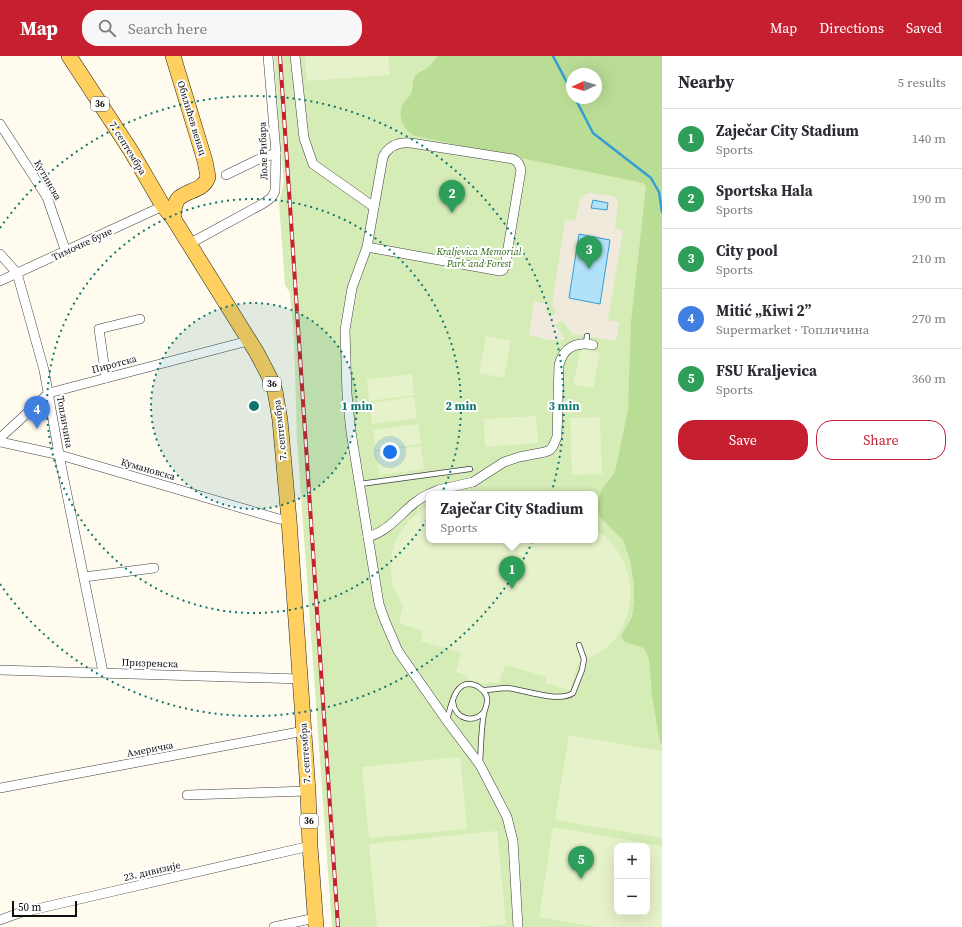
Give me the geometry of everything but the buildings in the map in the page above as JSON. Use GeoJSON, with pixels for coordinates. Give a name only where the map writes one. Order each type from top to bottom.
{"type":"FeatureCollection","features":[{"type":"Feature","properties":{"kind":"main road","name":"7. септембра"},"geometry":{"type":"LineString","coordinates":[[68,56],[134,157],[163,206],[173,218],[264,366],[275,391],[280,420],[289,520],[316,922]]}},
{"type":"Feature","properties":{"kind":"main road","name":"Обилићев венац"},"geometry":{"type":"LineString","coordinates":[[173,56],[208,173],[207,180],[201,186],[177,200],[173,218]]}},
{"type":"Feature","properties":{"kind":"street","name":"Лоле Рибара"},"geometry":{"type":"LineString","coordinates":[[189,244],[264,203],[272,197],[275,191],[276,153],[268,56]]}},
{"type":"Feature","properties":{"kind":"street"},"geometry":{"type":"LineString","coordinates":[[295,56],[304,138],[313,164],[374,207]]}},
{"type":"Feature","properties":{"kind":"street","name":"Кутинска"},"geometry":{"type":"LineString","coordinates":[[0,124],[47,197],[66,252]]}},
{"type":"Feature","properties":{"kind":"street"},"geometry":{"type":"LineString","coordinates":[[367,247],[500,271],[503,270],[506,266],[521,168],[517,161],[512,159],[411,143],[403,142],[388,149],[383,157],[367,247],[352,288],[346,330],[347,394],[351,432],[379,604],[398,651],[480,765],[507,817],[513,841],[518,927]]}},
{"type":"Feature","properties":{"kind":"street"},"geometry":{"type":"LineString","coordinates":[[226,175],[257,160],[276,153]]}},
{"type":"Feature","properties":{"kind":"street","name":"Тимочке буне"},"geometry":{"type":"LineString","coordinates":[[0,281],[66,252],[163,206]]}},
{"type":"Feature","properties":{"kind":"street"},"geometry":{"type":"LineString","coordinates":[[0,254],[17,273]]}},
{"type":"Feature","properties":{"kind":"street","name":"Топличина"},"geometry":{"type":"LineString","coordinates":[[17,273],[49,393],[61,465],[103,672]]}},
{"type":"Feature","properties":{"kind":"street"},"geometry":{"type":"LineString","coordinates":[[106,378],[99,329],[140,319]]}},
{"type":"Feature","properties":{"kind":"street","name":"Пиротска"},"geometry":{"type":"LineString","coordinates":[[0,438],[49,393],[248,341]]}},
{"type":"Feature","properties":{"kind":"street"},"geometry":{"type":"LineString","coordinates":[[436,491],[474,482],[504,462],[550,450],[556,437],[559,365],[561,358],[571,347],[589,341]]}},
{"type":"Feature","properties":{"kind":"street","name":"Кумановска"},"geometry":{"type":"LineString","coordinates":[[0,442],[60,455],[279,519],[289,520]]}},
{"type":"Feature","properties":{"kind":"street"},"geometry":{"type":"LineString","coordinates":[[368,537],[378,534],[386,529],[417,501],[426,496]]}},
{"type":"Feature","properties":{"kind":"street"},"geometry":{"type":"LineString","coordinates":[[84,577],[154,568]]}},
{"type":"Feature","properties":{"kind":"street","name":"Призренска"},"geometry":{"type":"LineString","coordinates":[[0,670],[300,679]]}},
{"type":"Feature","properties":{"kind":"street","name":"Америчка"},"geometry":{"type":"LineString","coordinates":[[0,788],[304,731]]}},
{"type":"Feature","properties":{"kind":"street","name":"7. септембра"},"geometry":{"type":"LineString","coordinates":[[187,795],[308,791]]}},
{"type":"Feature","properties":{"kind":"street","name":"23. дивизије"},"geometry":{"type":"LineString","coordinates":[[0,920],[19,913],[310,846]]}},
{"type":"Feature","properties":{"kind":"street"},"geometry":{"type":"LineString","coordinates":[[274,927],[316,922]]}},
{"type":"Feature","properties":{"kind":"lane"},"geometry":{"type":"LineString","coordinates":[[360,484],[470,469]]}},
{"type":"Feature","properties":{"kind":"lane"},"geometry":{"type":"LineString","coordinates":[[483,690],[507,688],[560,697],[570,695],[573,693],[582,670],[584,659],[579,645]]}},
{"type":"Feature","properties":{"kind":"lane"},"geometry":{"type":"LineString","coordinates":[[447,721],[454,696],[459,689],[467,685],[476,686],[483,690],[486,694],[487,703],[484,712],[480,765]]}},
{"type":"Feature","properties":{"kind":"lane"},"geometry":{"type":"LineString","coordinates":[[453,701],[453,705],[457,713],[464,718],[478,718],[484,712]]}},
{"type":"Feature","properties":{"kind":"green space","name":"Kraljevica Memorial Park and Forest"},"geometry":{"type":"Polygon","coordinates":[[[274,56],[662,56],[662,927],[332,927],[297,440],[294,338],[290,293],[285,285],[279,203],[284,181],[274,56]]]}},
{"type":"Feature","properties":{"kind":"green space"},"geometry":{"type":"Polygon","coordinates":[[[305,56],[388,56],[390,75],[307,81],[305,56]]]}},
{"type":"Feature","properties":{"kind":"green space"},"geometry":{"type":"Polygon","coordinates":[[[438,56],[662,56],[662,743],[660,743],[652,696],[649,659],[644,648],[625,642],[621,636],[632,617],[634,601],[634,584],[630,560],[623,540],[600,517],[598,513],[598,499],[602,489],[615,472],[628,410],[631,322],[646,187],[643,183],[415,136],[407,130],[402,122],[402,107],[412,92],[413,80],[416,75],[429,67],[438,56]]]}},
{"type":"Feature","properties":{"kind":"green space"},"geometry":{"type":"Polygon","coordinates":[[[486,336],[511,341],[504,378],[479,373],[486,336]]]}},
{"type":"Feature","properties":{"kind":"green space"},"geometry":{"type":"Polygon","coordinates":[[[581,349],[600,353],[593,388],[573,384],[581,349]]]}},
{"type":"Feature","properties":{"kind":"green space"},"geometry":{"type":"Polygon","coordinates":[[[412,374],[414,395],[369,401],[367,379],[412,374]]]}},
{"type":"Feature","properties":{"kind":"green space"},"geometry":{"type":"Polygon","coordinates":[[[414,397],[417,418],[372,424],[370,403],[414,397]]]}},
{"type":"Feature","properties":{"kind":"green space"},"geometry":{"type":"Polygon","coordinates":[[[536,416],[538,443],[485,447],[484,419],[536,416]]]}},
{"type":"Feature","properties":{"kind":"green space"},"geometry":{"type":"Polygon","coordinates":[[[600,417],[602,474],[572,475],[570,418],[600,417]]]}},
{"type":"Feature","properties":{"kind":"green space"},"geometry":{"type":"Polygon","coordinates":[[[418,424],[421,444],[376,450],[373,430],[418,424]]]}},
{"type":"Feature","properties":{"kind":"green space"},"geometry":{"type":"Polygon","coordinates":[[[421,446],[424,469],[379,475],[376,452],[421,446]]]}},
{"type":"Feature","properties":{"kind":"green space"},"geometry":{"type":"Polygon","coordinates":[[[426,508],[426,543],[598,543],[598,532],[603,535],[612,543],[621,556],[629,578],[630,601],[628,613],[618,635],[610,644],[595,655],[578,663],[570,690],[545,683],[547,677],[505,665],[499,684],[490,682],[485,684],[469,680],[465,675],[456,672],[461,653],[421,641],[423,631],[399,623],[403,605],[395,590],[391,576],[392,552],[402,530],[418,513],[426,508]]]}},
{"type":"Feature","properties":{"kind":"green space"},"geometry":{"type":"Polygon","coordinates":[[[569,735],[662,751],[662,838],[555,820],[569,735]]]}},
{"type":"Feature","properties":{"kind":"green space"},"geometry":{"type":"Polygon","coordinates":[[[460,757],[467,829],[369,838],[362,767],[460,757]]]}},
{"type":"Feature","properties":{"kind":"green space"},"geometry":{"type":"Polygon","coordinates":[[[553,827],[645,843],[614,843],[614,915],[650,915],[650,844],[662,846],[662,927],[596,927],[539,917],[553,827]]]}},
{"type":"Feature","properties":{"kind":"green space"},"geometry":{"type":"Polygon","coordinates":[[[497,831],[506,924],[479,927],[377,927],[369,844],[497,831]]]}},
{"type":"Feature","properties":{"kind":"shaded area"},"geometry":{"type":"Polygon","coordinates":[[[589,193],[613,196],[618,201],[615,229],[623,230],[608,320],[619,322],[616,341],[572,334],[562,320],[555,325],[565,339],[563,340],[550,340],[529,335],[534,301],[547,304],[546,311],[550,317],[557,312],[552,305],[565,220],[575,221],[580,199],[589,193]]]}},
{"type":"Feature","properties":{"kind":"water"},"geometry":{"type":"Polygon","coordinates":[[[593,200],[608,203],[607,210],[591,208],[593,200]]]}},
{"type":"Feature","properties":{"kind":"water"},"geometry":{"type":"Polygon","coordinates":[[[579,234],[610,240],[600,304],[569,298],[579,234]]]}},
{"type":"Feature","properties":{"kind":"waterway"},"geometry":{"type":"LineString","coordinates":[[553,56],[566,81]]}},
{"type":"Feature","properties":{"kind":"waterway"},"geometry":{"type":"LineString","coordinates":[[578,104],[593,133],[651,178],[659,192],[662,212]]}},
{"type":"Feature","properties":{"kind":"railway"},"geometry":{"type":"LineString","coordinates":[[280,56],[338,927]]}},
{"type":"Feature","properties":{"kind":"place","name":"Sportska Hala"},"geometry":{"type":"Point","coordinates":[452,213]}},
{"type":"Feature","properties":{"kind":"place","name":"City pool"},"geometry":{"type":"Point","coordinates":[589,269]}},
{"type":"Feature","properties":{"kind":"place","name":"Mitić „Kiwi 2”"},"geometry":{"type":"Point","coordinates":[37,429]}},
{"type":"Feature","properties":{"kind":"place","name":"Zaječar City Stadium"},"geometry":{"type":"Point","coordinates":[512,589]}},
{"type":"Feature","properties":{"kind":"place","name":"FSU Kraljevica"},"geometry":{"type":"Point","coordinates":[581,879]}}]}
